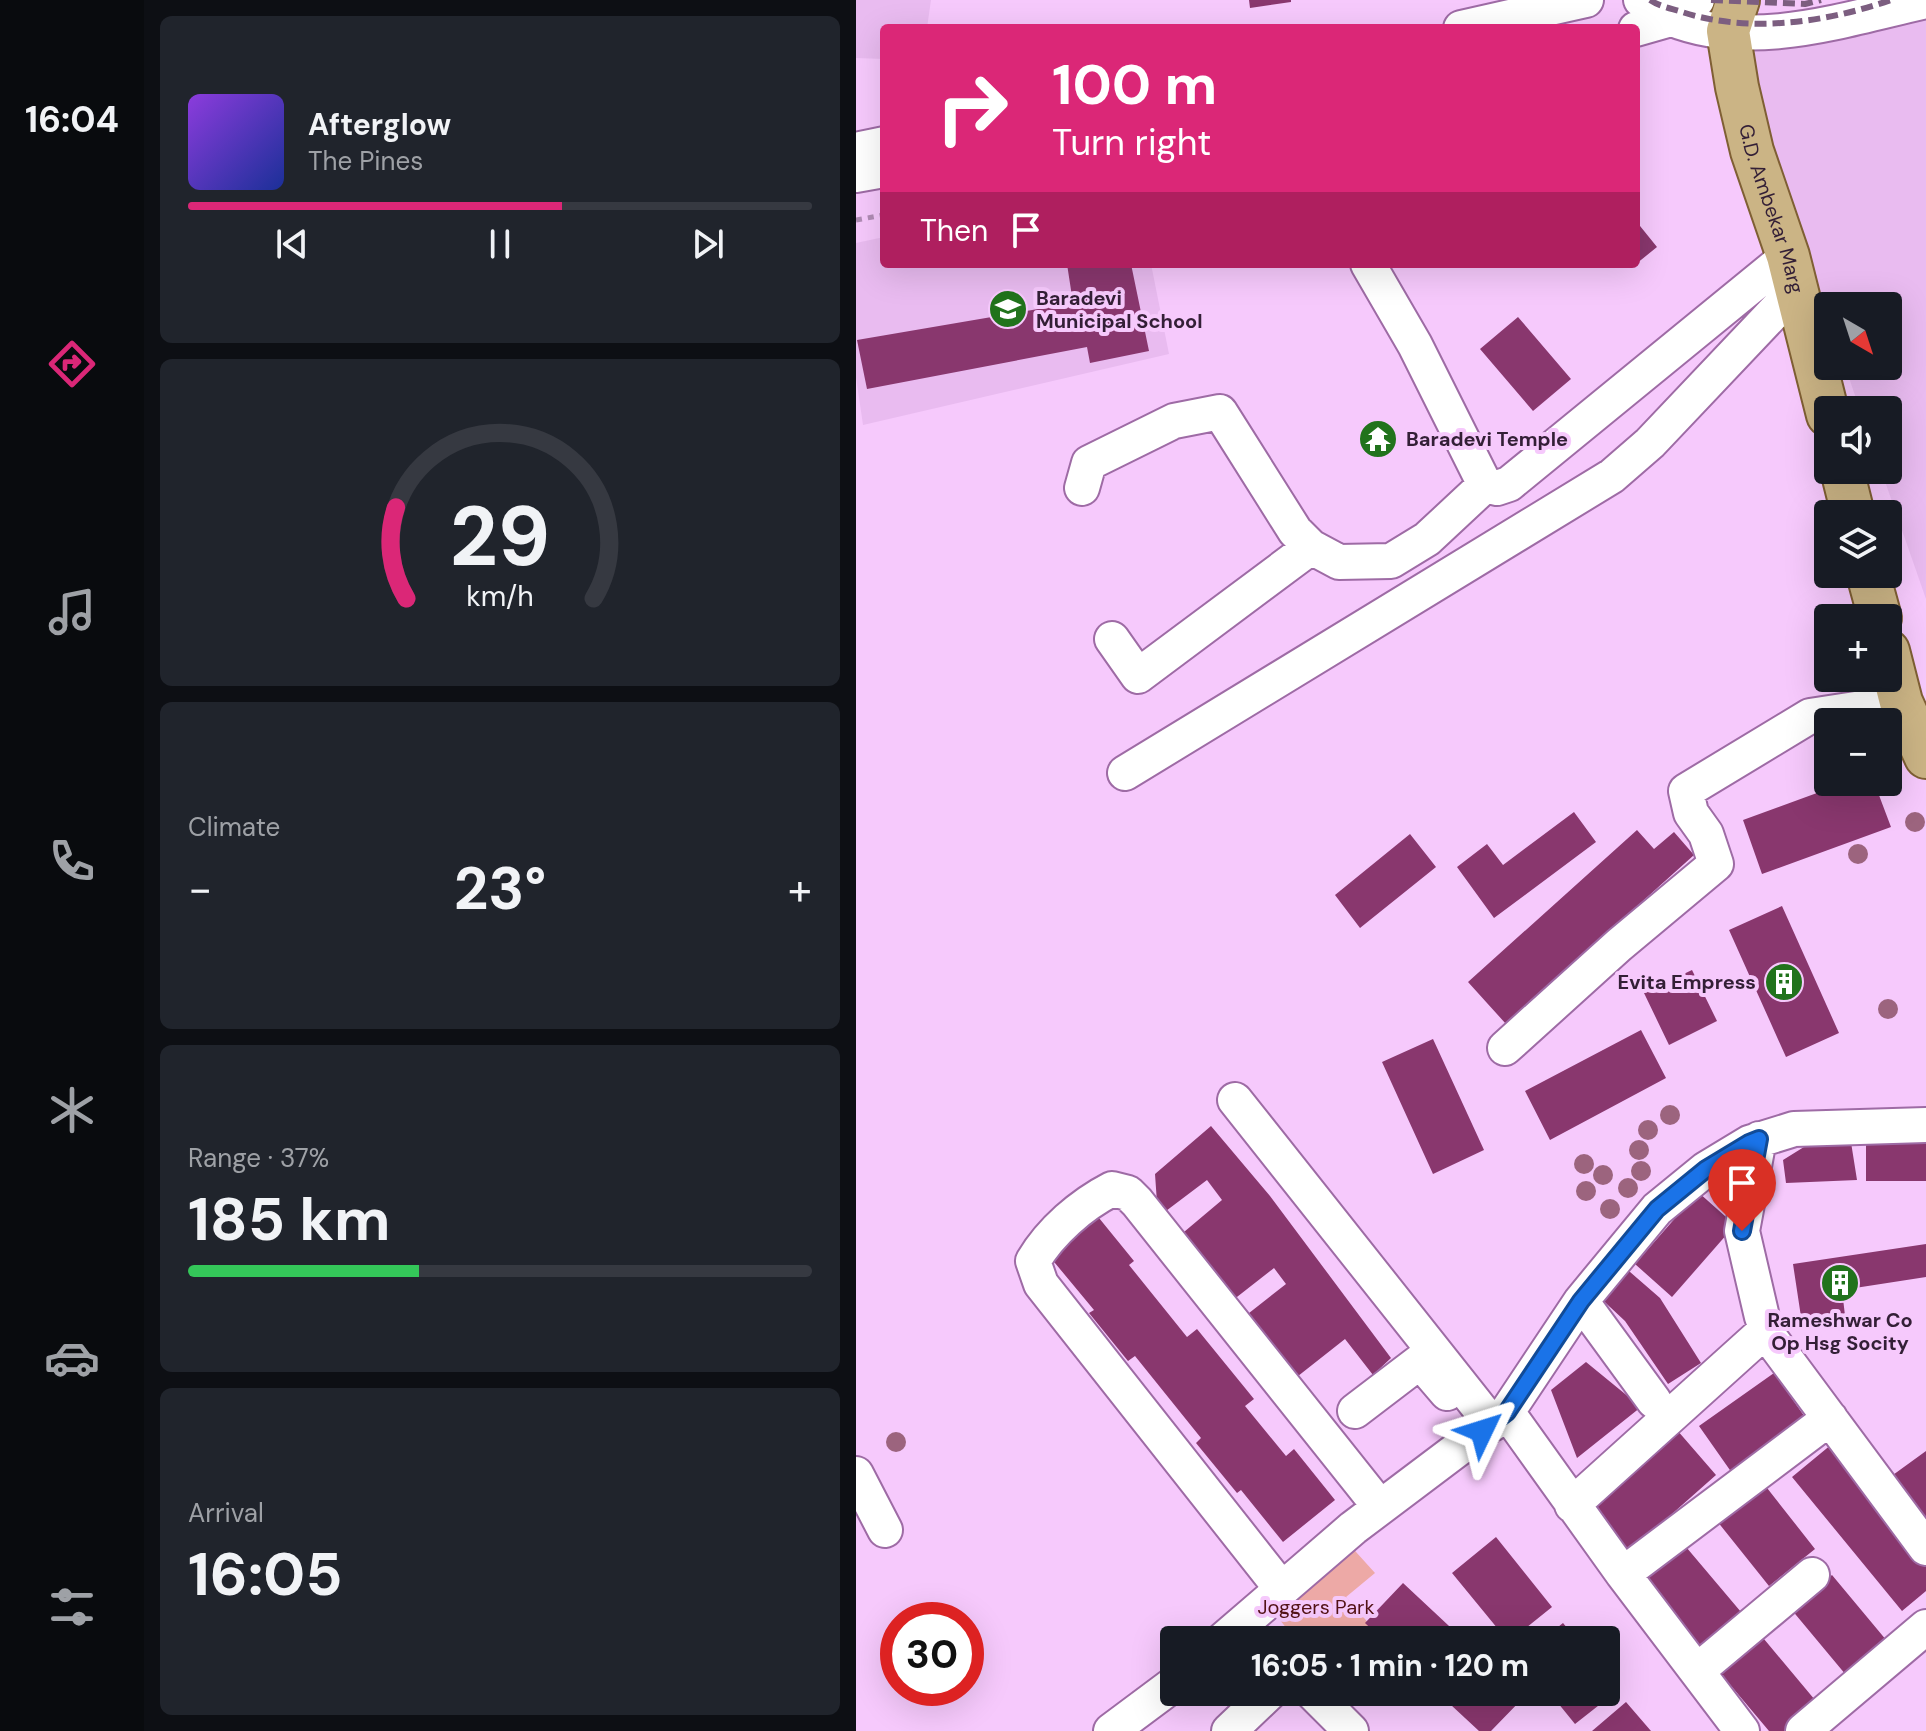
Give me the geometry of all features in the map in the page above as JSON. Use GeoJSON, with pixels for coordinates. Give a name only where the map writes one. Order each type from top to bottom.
{"type":"FeatureCollection","features":[{"type":"Feature","properties":{"kind":"main road","name":"G.D. Ambekar Marg"},"geometry":{"type":"LineString","coordinates":[[1733,16],[1737,87],[1752,151],[1792,272],[1823,396]]}},
{"type":"Feature","properties":{"kind":"main road"},"geometry":{"type":"LineString","coordinates":[[1898,692],[1926,757]]}},
{"type":"Feature","properties":{"kind":"street"},"geometry":{"type":"LineString","coordinates":[[1479,24],[1586,0]]}},
{"type":"Feature","properties":{"kind":"street"},"geometry":{"type":"LineString","coordinates":[[1641,0],[1684,10],[1733,16],[1768,33],[1926,1]]}},
{"type":"Feature","properties":{"kind":"street"},"geometry":{"type":"LineString","coordinates":[[1640,27],[1684,10]]}},
{"type":"Feature","properties":{"kind":"street"},"geometry":{"type":"LineString","coordinates":[[856,150],[880,145]]}},
{"type":"Feature","properties":{"kind":"street"},"geometry":{"type":"LineString","coordinates":[[856,175],[880,171]]}},
{"type":"Feature","properties":{"kind":"street"},"geometry":{"type":"LineString","coordinates":[[1370,268],[1415,345],[1485,485],[1497,488],[1509,484],[1792,272]]}},
{"type":"Feature","properties":{"kind":"street"},"geometry":{"type":"LineString","coordinates":[[1125,773],[1612,476],[1650,443],[1792,272]]}},
{"type":"Feature","properties":{"kind":"street"},"geometry":{"type":"LineString","coordinates":[[1082,488],[1089,463],[1174,421],[1220,412],[1295,531],[1311,547],[1339,562],[1391,561],[1427,539],[1485,485]]}},
{"type":"Feature","properties":{"kind":"street"},"geometry":{"type":"LineString","coordinates":[[1112,639],[1138,676],[1311,547]]}},
{"type":"Feature","properties":{"kind":"street"},"geometry":{"type":"LineString","coordinates":[[1505,1048],[1619,945],[1716,864],[1706,834],[1691,813],[1686,791],[1810,716],[1901,702]]}},
{"type":"Feature","properties":{"kind":"street"},"geometry":{"type":"LineString","coordinates":[[1235,1100],[1434,1366],[1572,1505],[1742,1731]]}},
{"type":"Feature","properties":{"kind":"street"},"geometry":{"type":"LineString","coordinates":[[1412,1469],[1487,1422],[1657,1209],[1706,1169],[1749,1143],[1794,1129],[1926,1125]]}},
{"type":"Feature","properties":{"kind":"street"},"geometry":{"type":"LineString","coordinates":[[1759,1139],[1742,1231],[1762,1317]]}},
{"type":"Feature","properties":{"kind":"street"},"geometry":{"type":"LineString","coordinates":[[1281,1588],[1041,1284],[1035,1272],[1033,1261],[1043,1244],[1091,1200],[1112,1189],[1128,1193],[1137,1202],[1380,1507]]}},
{"type":"Feature","properties":{"kind":"street"},"geometry":{"type":"LineString","coordinates":[[1581,1301],[1654,1401]]}},
{"type":"Feature","properties":{"kind":"street"},"geometry":{"type":"LineString","coordinates":[[1572,1505],[1765,1331],[1926,1548]]}},
{"type":"Feature","properties":{"kind":"street"},"geometry":{"type":"LineString","coordinates":[[1355,1411],[1414,1365],[1434,1366]]}},
{"type":"Feature","properties":{"kind":"street"},"geometry":{"type":"LineString","coordinates":[[1623,1574],[1830,1418]]}},
{"type":"Feature","properties":{"kind":"street"},"geometry":{"type":"LineString","coordinates":[[1249,1626],[1281,1588],[1446,1449]]}},
{"type":"Feature","properties":{"kind":"street"},"geometry":{"type":"LineString","coordinates":[[856,1474],[885,1530]]}},
{"type":"Feature","properties":{"kind":"street"},"geometry":{"type":"LineString","coordinates":[[1697,1671],[1812,1575]]}},
{"type":"Feature","properties":{"kind":"street"},"geometry":{"type":"LineString","coordinates":[[1803,1731],[1926,1627]]}},
{"type":"Feature","properties":{"kind":"street"},"geometry":{"type":"LineString","coordinates":[[1111,1731],[1160,1694]]}},
{"type":"Feature","properties":{"kind":"street"},"geometry":{"type":"LineString","coordinates":[[1229,1731],[1255,1706]]}},
{"type":"Feature","properties":{"kind":"street"},"geometry":{"type":"LineString","coordinates":[[1326,1706],[1351,1731]]}},
{"type":"Feature","properties":{"kind":"path"},"geometry":{"type":"LineString","coordinates":[[856,220],[880,216]]}},
{"type":"Feature","properties":{"kind":"shaded area"},"geometry":{"type":"Polygon","coordinates":[[[856,0],[931,0],[928,24],[880,24],[880,59],[856,58],[856,0]]]}},
{"type":"Feature","properties":{"kind":"shaded area"},"geometry":{"type":"Polygon","coordinates":[[[1856,0],[1926,0],[1926,599],[1902,530],[1902,500],[1891,500],[1886,484],[1902,484],[1902,396],[1855,396],[1850,380],[1902,380],[1902,292],[1819,292],[1725,22],[1856,0]]]}},
{"type":"Feature","properties":{"kind":"shaded area","name":"Baradevi Municipal School"},"geometry":{"type":"Polygon","coordinates":[[[880,238],[880,268],[1152,268],[1169,354],[863,425],[856,377],[856,243],[880,238]]]}},
{"type":"Feature","properties":{"kind":"green space","name":"Joggers Park"},"geometry":{"type":"Polygon","coordinates":[[[1347,1542],[1375,1573],[1346,1597],[1371,1626],[1285,1626],[1267,1604],[1347,1542]]]}},
{"type":"Feature","properties":{"kind":"building"},"geometry":{"type":"Polygon","coordinates":[[[1249,0],[1291,0],[1291,2],[1250,8],[1249,0]]]}},
{"type":"Feature","properties":{"kind":"building"},"geometry":{"type":"Polygon","coordinates":[[[1640,226],[1657,247],[1640,261],[1640,226]]]}},
{"type":"Feature","properties":{"kind":"building"},"geometry":{"type":"Polygon","coordinates":[[[1068,268],[1132,268],[1149,351],[1090,363],[1087,347],[867,389],[857,340],[1073,303],[1068,268]]]}},
{"type":"Feature","properties":{"kind":"building"},"geometry":{"type":"Polygon","coordinates":[[[1518,317],[1571,379],[1533,411],[1480,349],[1518,317]]]}},
{"type":"Feature","properties":{"kind":"building"},"geometry":{"type":"Polygon","coordinates":[[[1814,794],[1879,796],[1891,827],[1762,874],[1743,820],[1814,794]]]}},
{"type":"Feature","properties":{"kind":"building"},"geometry":{"type":"Polygon","coordinates":[[[1574,812],[1596,842],[1494,918],[1457,867],[1487,844],[1503,865],[1574,812]]]}},
{"type":"Feature","properties":{"kind":"building"},"geometry":{"type":"Polygon","coordinates":[[[1637,830],[1654,849],[1674,832],[1694,855],[1506,1024],[1468,982],[1637,830]]]}},
{"type":"Feature","properties":{"kind":"building"},"geometry":{"type":"Polygon","coordinates":[[[1410,834],[1436,867],[1360,928],[1335,895],[1410,834]]]}},
{"type":"Feature","properties":{"kind":"building","name":"Evita Empress"},"geometry":{"type":"Polygon","coordinates":[[[1782,906],[1839,1033],[1786,1057],[1729,930],[1782,906]]]}},
{"type":"Feature","properties":{"kind":"building"},"geometry":{"type":"Polygon","coordinates":[[[1692,970],[1717,1021],[1669,1045],[1644,993],[1692,970]]]}},
{"type":"Feature","properties":{"kind":"building"},"geometry":{"type":"Polygon","coordinates":[[[1641,1030],[1666,1078],[1550,1140],[1525,1091],[1641,1030]]]}},
{"type":"Feature","properties":{"kind":"building"},"geometry":{"type":"Polygon","coordinates":[[[1433,1039],[1484,1150],[1433,1174],[1382,1062],[1433,1039]]]}},
{"type":"Feature","properties":{"kind":"building"},"geometry":{"type":"Polygon","coordinates":[[[1211,1126],[1270,1196],[1391,1358],[1373,1375],[1345,1339],[1293,1380],[1244,1317],[1286,1284],[1274,1268],[1228,1304],[1195,1263],[1204,1257],[1184,1232],[1222,1200],[1207,1180],[1158,1217],[1155,1174],[1211,1126]]]}},
{"type":"Feature","properties":{"kind":"building"},"geometry":{"type":"Polygon","coordinates":[[[1850,1136],[1857,1180],[1786,1183],[1783,1160],[1812,1142],[1850,1136]]]}},
{"type":"Feature","properties":{"kind":"building"},"geometry":{"type":"Polygon","coordinates":[[[1866,1137],[1926,1137],[1926,1181],[1866,1181],[1866,1137]]]}},
{"type":"Feature","properties":{"kind":"building"},"geometry":{"type":"Polygon","coordinates":[[[1698,1192],[1735,1225],[1672,1297],[1635,1264],[1698,1192]]]}},
{"type":"Feature","properties":{"kind":"building"},"geometry":{"type":"Polygon","coordinates":[[[1099,1218],[1134,1261],[1129,1265],[1187,1337],[1197,1329],[1254,1399],[1245,1406],[1286,1456],[1294,1449],[1335,1500],[1283,1542],[1241,1490],[1237,1493],[1196,1443],[1201,1438],[1135,1356],[1128,1361],[1089,1313],[1094,1310],[1050,1257],[1099,1218]]]}},
{"type":"Feature","properties":{"kind":"building","name":"Rameshwar Co Op Hsg Socity"},"geometry":{"type":"Polygon","coordinates":[[[1926,1244],[1926,1277],[1842,1290],[1846,1324],[1803,1330],[1793,1264],[1926,1244]]]}},
{"type":"Feature","properties":{"kind":"building"},"geometry":{"type":"Polygon","coordinates":[[[1622,1265],[1660,1298],[1701,1363],[1668,1384],[1625,1321],[1595,1293],[1622,1265]]]}},
{"type":"Feature","properties":{"kind":"building"},"geometry":{"type":"Polygon","coordinates":[[[1586,1362],[1641,1407],[1577,1458],[1551,1390],[1586,1362]]]}},
{"type":"Feature","properties":{"kind":"building"},"geometry":{"type":"Polygon","coordinates":[[[1774,1373],[1807,1420],[1732,1473],[1699,1426],[1774,1373]]]}},
{"type":"Feature","properties":{"kind":"building"},"geometry":{"type":"Polygon","coordinates":[[[1677,1430],[1716,1475],[1629,1552],[1589,1507],[1677,1430]]]}},
{"type":"Feature","properties":{"kind":"building"},"geometry":{"type":"Polygon","coordinates":[[[1832,1444],[1926,1559],[1926,1591],[1902,1611],[1792,1477],[1832,1444]]]}},
{"type":"Feature","properties":{"kind":"building"},"geometry":{"type":"Polygon","coordinates":[[[1926,1451],[1926,1530],[1886,1480],[1926,1451]]]}},
{"type":"Feature","properties":{"kind":"building"},"geometry":{"type":"Polygon","coordinates":[[[1760,1479],[1815,1549],[1769,1586],[1713,1516],[1760,1479]]]}},
{"type":"Feature","properties":{"kind":"building"},"geometry":{"type":"Polygon","coordinates":[[[1496,1537],[1552,1607],[1528,1626],[1496,1626],[1452,1573],[1496,1537]]]}},
{"type":"Feature","properties":{"kind":"building"},"geometry":{"type":"Polygon","coordinates":[[[1681,1541],[1741,1612],[1700,1646],[1640,1576],[1681,1541]]]}},
{"type":"Feature","properties":{"kind":"building"},"geometry":{"type":"Polygon","coordinates":[[[1832,1575],[1892,1647],[1851,1681],[1791,1609],[1832,1575]]]}},
{"type":"Feature","properties":{"kind":"building"},"geometry":{"type":"Polygon","coordinates":[[[1403,1583],[1449,1626],[1368,1626],[1365,1623],[1403,1583]]]}},
{"type":"Feature","properties":{"kind":"building"},"geometry":{"type":"Polygon","coordinates":[[[1759,1633],[1820,1706],[1790,1731],[1769,1731],[1716,1668],[1759,1633]]]}},
{"type":"Feature","properties":{"kind":"building"},"geometry":{"type":"Polygon","coordinates":[[[1626,1702],[1651,1731],[1592,1731],[1626,1702]]]}},
{"type":"Feature","properties":{"kind":"building"},"geometry":{"type":"Polygon","coordinates":[[[1452,1706],[1515,1706],[1491,1731],[1479,1731],[1452,1706]]]}},
{"type":"Feature","properties":{"kind":"building"},"geometry":{"type":"Polygon","coordinates":[[[1560,1706],[1598,1706],[1575,1724],[1560,1706]]]}},
{"type":"Feature","properties":{"kind":"railway"},"geometry":{"type":"LineString","coordinates":[[1650,0],[1705,18],[1758,24],[1812,20],[1891,0]]}},
{"type":"Feature","properties":{"kind":"railway"},"geometry":{"type":"LineString","coordinates":[[1711,0],[1805,4],[1821,0]]}},
{"type":"Feature","properties":{"kind":"place","name":"Baradevi Municipal School"},"geometry":{"type":"Point","coordinates":[1008,309]}},
{"type":"Feature","properties":{"kind":"place","name":"Baradevi Temple"},"geometry":{"type":"Point","coordinates":[1378,439]}},
{"type":"Feature","properties":{"kind":"place","name":"Evita Empress"},"geometry":{"type":"Point","coordinates":[1784,982]}},
{"type":"Feature","properties":{"kind":"place","name":"Rameshwar Co Op Hsg Socity"},"geometry":{"type":"Point","coordinates":[1840,1283]}},
{"type":"Feature","properties":{"kind":"route"},"geometry":{"type":"LineString","coordinates":[[1482,1431],[1507,1412],[1581,1301],[1657,1209],[1706,1169],[1759,1139],[1742,1231]]}}]}
